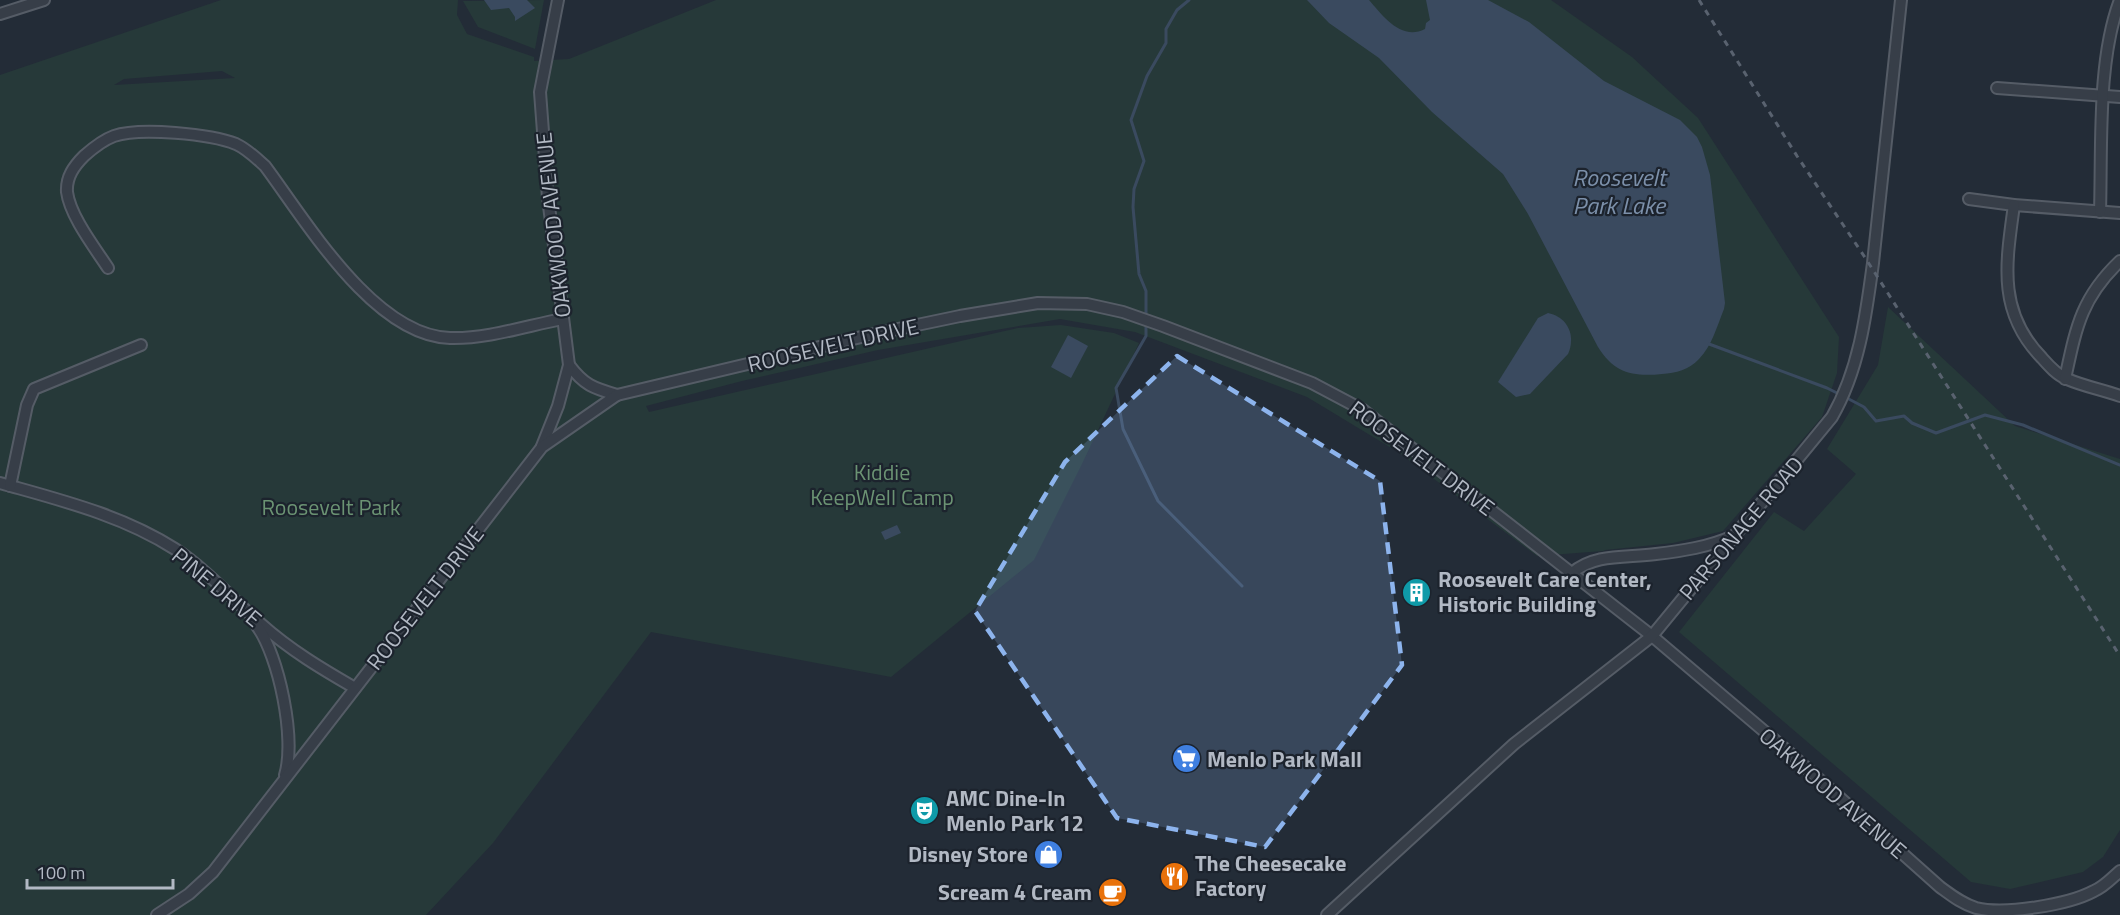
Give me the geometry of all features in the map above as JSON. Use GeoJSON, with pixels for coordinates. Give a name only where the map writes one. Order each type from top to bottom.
{"type":"FeatureCollection","features":[{"type":"Feature","properties":{"kind":"street"},"geometry":{"type":"LineString","coordinates":[[0,14],[44,0]]}},
{"type":"Feature","properties":{"kind":"street","name":"OAKWOOD AVENUE"},"geometry":{"type":"LineString","coordinates":[[542,447],[558,406],[569,365],[548,198],[540,92],[558,0]]}},
{"type":"Feature","properties":{"kind":"street","name":"PARSONAGE ROAD"},"geometry":{"type":"LineString","coordinates":[[1327,915],[1514,744],[1652,636],[1821,433],[1841,402],[1857,356],[1872,274],[1901,0]]}},
{"type":"Feature","properties":{"kind":"street"},"geometry":{"type":"LineString","coordinates":[[2100,212],[2103,96],[2112,22],[2120,0]]}},
{"type":"Feature","properties":{"kind":"street"},"geometry":{"type":"LineString","coordinates":[[1996,88],[2120,97]]}},
{"type":"Feature","properties":{"kind":"street"},"geometry":{"type":"LineString","coordinates":[[108,268],[73,209],[67,192],[68,180],[78,162],[100,143],[129,132],[164,132],[220,140],[236,144],[252,154],[265,166],[338,265],[359,288],[387,312],[415,330],[430,336],[466,337],[562,319]]}},
{"type":"Feature","properties":{"kind":"street"},"geometry":{"type":"LineString","coordinates":[[1969,199],[2014,206],[2120,213]]}},
{"type":"Feature","properties":{"kind":"street"},"geometry":{"type":"LineString","coordinates":[[2014,206],[2006,265],[2007,279],[2012,306],[2026,340],[2052,369],[2066,378],[2120,396]]}},
{"type":"Feature","properties":{"kind":"street"},"geometry":{"type":"LineString","coordinates":[[2066,378],[2077,325],[2089,299],[2106,274],[2120,261]]}},
{"type":"Feature","properties":{"kind":"street","name":"ROOSEVELT DRIVE"},"geometry":{"type":"LineString","coordinates":[[157,915],[189,894],[213,872],[542,447],[617,395],[960,316],[1038,303],[1087,304],[1139,317],[1312,383],[1347,401],[1378,421],[1652,636]]}},
{"type":"Feature","properties":{"kind":"street"},"geometry":{"type":"LineString","coordinates":[[5,484],[27,405],[34,389],[141,345]]}},
{"type":"Feature","properties":{"kind":"street"},"geometry":{"type":"LineString","coordinates":[[569,365],[578,377],[592,388],[617,395]]}},
{"type":"Feature","properties":{"kind":"street","name":"PINE DRIVE"},"geometry":{"type":"LineString","coordinates":[[5,484],[93,510],[155,538],[193,562],[246,611],[298,654],[355,688]]}},
{"type":"Feature","properties":{"kind":"street"},"geometry":{"type":"LineString","coordinates":[[1572,573],[1579,567],[1600,559],[1660,554],[1707,546],[1736,535]]}},
{"type":"Feature","properties":{"kind":"street"},"geometry":{"type":"LineString","coordinates":[[246,611],[268,645],[281,691],[289,756],[282,781]]}},
{"type":"Feature","properties":{"kind":"street","name":"OAKWOOD AVENUE"},"geometry":{"type":"LineString","coordinates":[[1652,636],[1784,748],[1953,897],[1978,909],[2032,912],[2095,891],[2120,871]]}},
{"type":"Feature","properties":{"kind":"highlighted area"},"geometry":{"type":"Polygon","coordinates":[[[1177,356],[1380,481],[1402,665],[1265,847],[1117,818],[975,611],[1065,462],[1177,356]]]}},
{"type":"Feature","properties":{"kind":"green space","name":"Roosevelt Park"},"geometry":{"type":"Polygon","coordinates":[[[221,0],[458,0],[457,15],[467,34],[534,57],[534,61],[569,59],[716,0],[1551,0],[1632,57],[1698,118],[1839,337],[1837,373],[1822,417],[1723,531],[1673,543],[1605,550],[1586,560],[1603,551],[1537,556],[1398,452],[1307,397],[1135,332],[1060,319],[878,350],[646,406],[649,412],[1018,328],[1061,325],[1114,333],[1139,343],[1034,560],[891,677],[651,632],[493,843],[426,915],[0,915],[0,75],[221,0]],[[222,71],[124,79],[114,85],[235,78],[222,71]]]}},
{"type":"Feature","properties":{"kind":"green space"},"geometry":{"type":"Polygon","coordinates":[[[544,0],[535,49],[478,27],[463,1],[544,0]]]}},
{"type":"Feature","properties":{"kind":"green space"},"geometry":{"type":"Polygon","coordinates":[[[1888,307],[2015,426],[2120,459],[2120,830],[2103,857],[2083,872],[2010,889],[1971,882],[1679,632],[1774,512],[1804,531],[1856,474],[1827,449],[1878,365],[1888,307]]]}},
{"type":"Feature","properties":{"kind":"water"},"geometry":{"type":"Polygon","coordinates":[[[484,0],[527,0],[535,8],[515,21],[509,8],[491,10],[484,0]]]}},
{"type":"Feature","properties":{"kind":"water","name":"Roosevelt Park Lake"},"geometry":{"type":"Polygon","coordinates":[[[1307,0],[1369,0],[1393,25],[1408,32],[1416,32],[1425,29],[1426,23],[1430,20],[1426,0],[1488,0],[1529,22],[1604,81],[1680,120],[1697,137],[1710,175],[1725,303],[1711,342],[1704,354],[1691,366],[1682,370],[1652,375],[1633,374],[1611,363],[1598,347],[1528,214],[1503,174],[1432,112],[1379,58],[1329,23],[1307,0]]]}},
{"type":"Feature","properties":{"kind":"water"},"geometry":{"type":"Polygon","coordinates":[[[1548,313],[1561,319],[1568,328],[1571,341],[1568,354],[1530,394],[1516,397],[1498,382],[1538,318],[1548,313]]]}},
{"type":"Feature","properties":{"kind":"water"},"geometry":{"type":"Polygon","coordinates":[[[1068,335],[1088,346],[1071,378],[1051,367],[1068,335]]]}},
{"type":"Feature","properties":{"kind":"water"},"geometry":{"type":"Polygon","coordinates":[[[897,525],[901,533],[885,540],[881,532],[897,525]]]}},
{"type":"Feature","properties":{"kind":"waterway"},"geometry":{"type":"LineString","coordinates":[[1146,317],[1146,291],[1139,274],[1133,207],[1134,189],[1144,161],[1131,120],[1147,76],[1166,43],[1166,29],[1177,10],[1189,0]]}},
{"type":"Feature","properties":{"kind":"waterway"},"geometry":{"type":"LineString","coordinates":[[1146,323],[1146,336],[1116,388],[1123,429],[1158,501],[1242,586]]}},
{"type":"Feature","properties":{"kind":"waterway"},"geometry":{"type":"LineString","coordinates":[[1709,344],[1839,394]]}},
{"type":"Feature","properties":{"kind":"waterway"},"geometry":{"type":"LineString","coordinates":[[1845,397],[1864,407],[1876,421],[1904,416],[1912,423],[1936,433],[1985,415],[2023,425],[2120,465]]}},
{"type":"Feature","properties":{"kind":"railway"},"geometry":{"type":"LineString","coordinates":[[1699,0],[2120,656]]}},
{"type":"Feature","properties":{"kind":"place","name":"Roosevelt Care Center, Historic Building"},"geometry":{"type":"Point","coordinates":[1417,592]}},
{"type":"Feature","properties":{"kind":"place","name":"Menlo Park Mall"},"geometry":{"type":"Point","coordinates":[1186,759]}},
{"type":"Feature","properties":{"kind":"place","name":"AMC Dine-In Menlo Park 12"},"geometry":{"type":"Point","coordinates":[925,811]}},
{"type":"Feature","properties":{"kind":"place","name":"Disney Store"},"geometry":{"type":"Point","coordinates":[1049,854]}},
{"type":"Feature","properties":{"kind":"place","name":"The Cheesecake Factory"},"geometry":{"type":"Point","coordinates":[1174,876]}},
{"type":"Feature","properties":{"kind":"place","name":"Scream 4 Cream"},"geometry":{"type":"Point","coordinates":[1113,892]}},
{"type":"Feature","properties":{"kind":"park label","name":"Kiddie KeepWell Camp"},"geometry":{"type":"Point","coordinates":[882,485]}}]}
